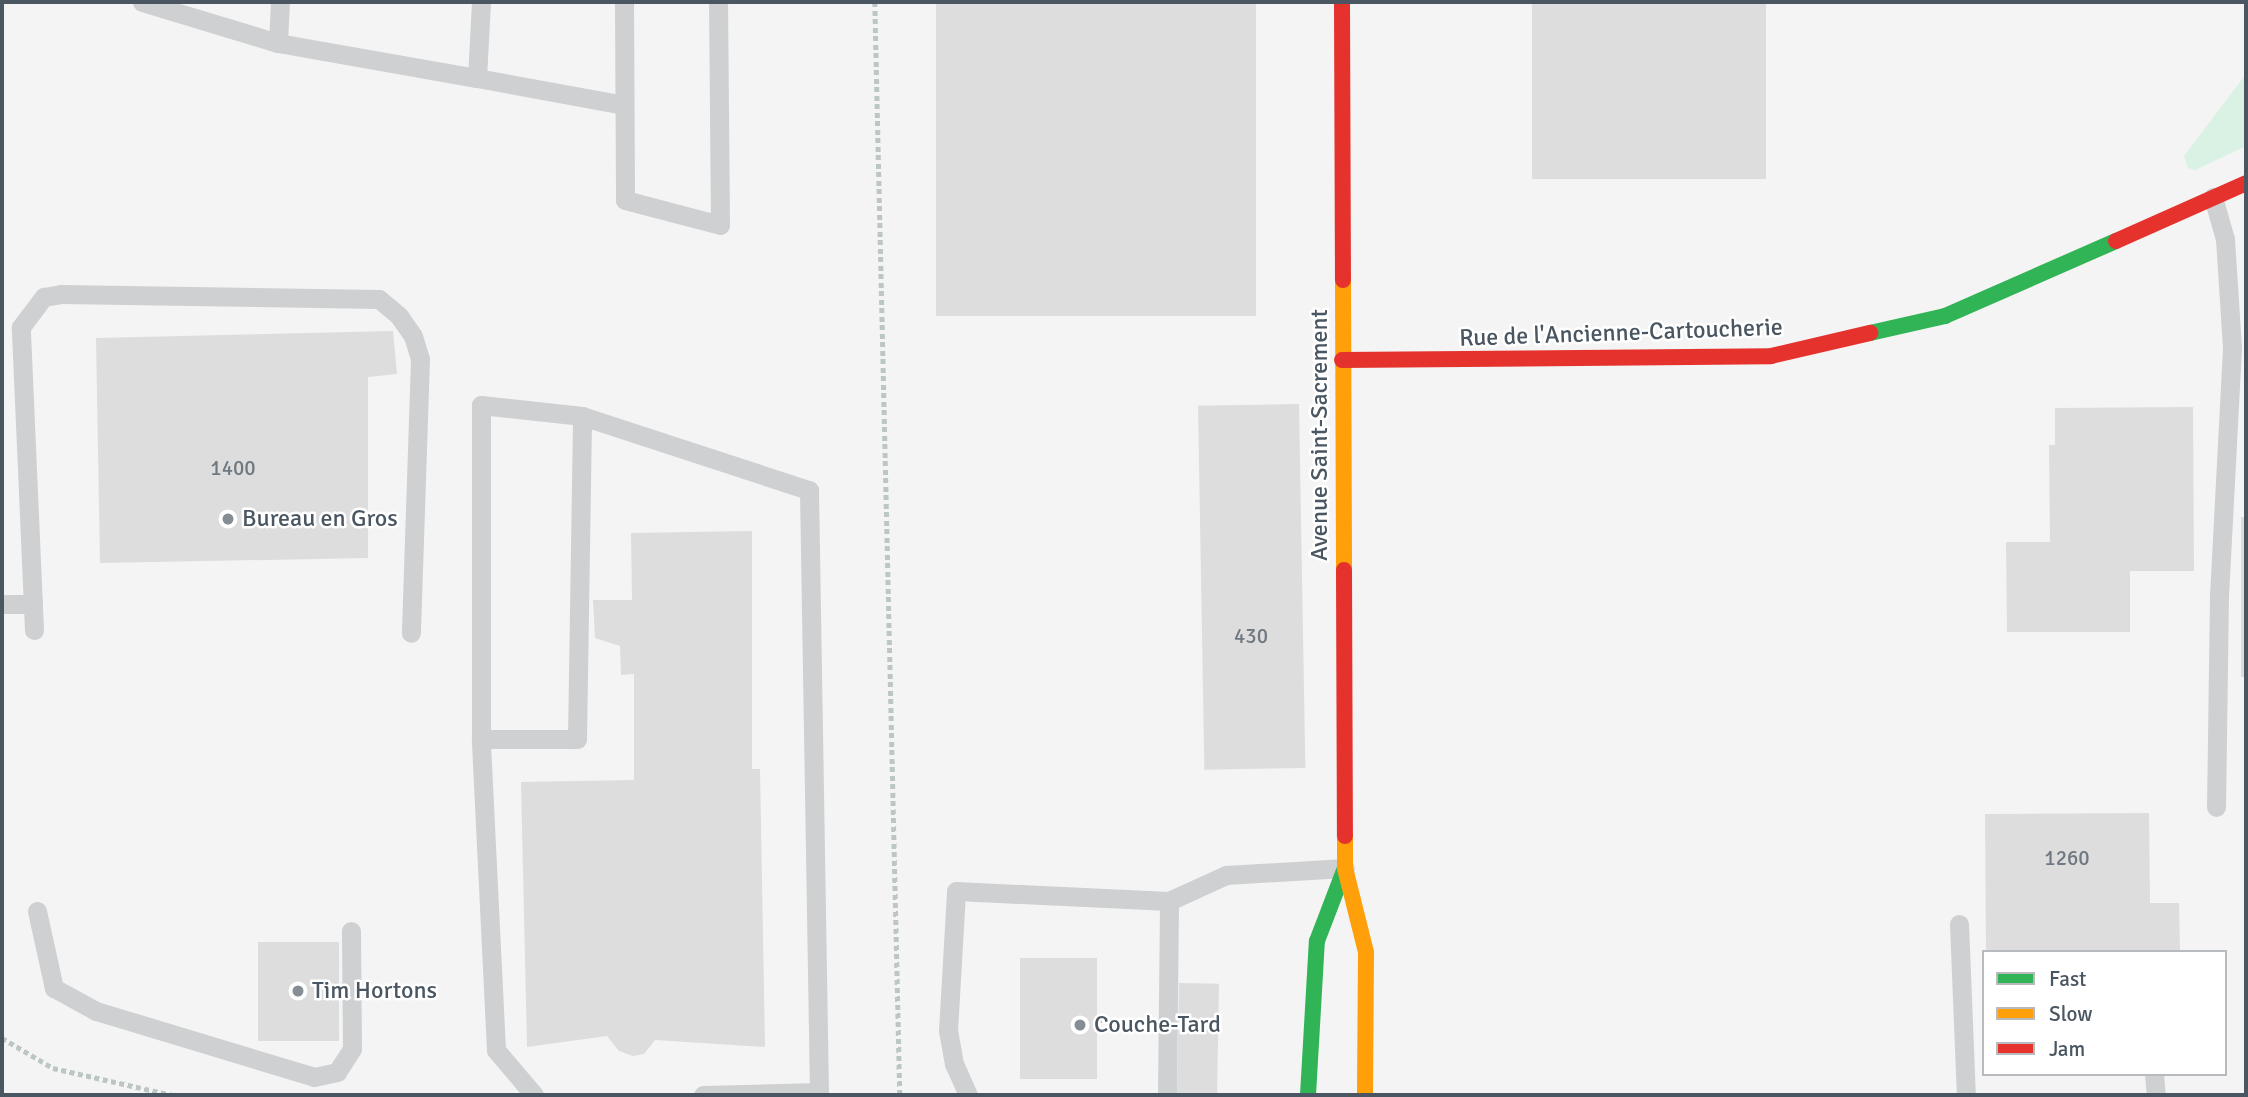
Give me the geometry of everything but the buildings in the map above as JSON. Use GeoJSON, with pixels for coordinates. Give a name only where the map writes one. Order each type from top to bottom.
{"type":"FeatureCollection","features":[{"type":"Feature","properties":{"kind":"main road","name":"Avenue Saint-Sacrement"},"geometry":{"type":"LineString","coordinates":[[1342,2],[1345,868],[1366,952],[1365,1095]]}},
{"type":"Feature","properties":{"kind":"main road","name":"Rue de l'Ancienne-Cartoucherie"},"geometry":{"type":"LineString","coordinates":[[1342,359],[1771,356],[1945,316],[2246,183]]}},
{"type":"Feature","properties":{"kind":"main road","name":"Avenue Saint-Sacrement"},"geometry":{"type":"LineString","coordinates":[[1308,1095],[1317,941],[1345,868]]}},
{"type":"Feature","properties":{"kind":"lane"},"geometry":{"type":"LineString","coordinates":[[142,2],[278,43],[624,106]]}},
{"type":"Feature","properties":{"kind":"lane"},"geometry":{"type":"LineString","coordinates":[[278,43],[281,2]]}},
{"type":"Feature","properties":{"kind":"lane"},"geometry":{"type":"LineString","coordinates":[[477,78],[481,2]]}},
{"type":"Feature","properties":{"kind":"lane"},"geometry":{"type":"LineString","coordinates":[[624,2],[625,200],[720,225],[718,2]]}},
{"type":"Feature","properties":{"kind":"lane"},"geometry":{"type":"LineString","coordinates":[[2213,197],[2225,239],[2232,348],[2219,595],[2216,807]]}},
{"type":"Feature","properties":{"kind":"lane"},"geometry":{"type":"LineString","coordinates":[[34,630],[21,327],[44,297],[379,299],[413,335],[420,359],[411,633]]}},
{"type":"Feature","properties":{"kind":"lane"},"geometry":{"type":"LineString","coordinates":[[534,1095],[496,1050],[481,739],[481,405],[582,416],[809,490],[819,1092],[703,1095]]}},
{"type":"Feature","properties":{"kind":"lane"},"geometry":{"type":"LineString","coordinates":[[481,739],[577,739],[582,416]]}},
{"type":"Feature","properties":{"kind":"lane"},"geometry":{"type":"LineString","coordinates":[[2,604],[33,604]]}},
{"type":"Feature","properties":{"kind":"lane"},"geometry":{"type":"LineString","coordinates":[[968,1095],[954,1064],[948,1031],[956,891],[1169,901],[1226,875],[1345,868]]}},
{"type":"Feature","properties":{"kind":"lane"},"geometry":{"type":"LineString","coordinates":[[1167,1095],[1169,901]]}},
{"type":"Feature","properties":{"kind":"lane"},"geometry":{"type":"LineString","coordinates":[[37,911],[54,988],[96,1011],[314,1077],[337,1072],[352,1049],[351,931]]}},
{"type":"Feature","properties":{"kind":"lane"},"geometry":{"type":"LineString","coordinates":[[1959,924],[1966,1095]]}},
{"type":"Feature","properties":{"kind":"lane"},"geometry":{"type":"LineString","coordinates":[[2154,1076],[2156,1095]]}},
{"type":"Feature","properties":{"kind":"path"},"geometry":{"type":"LineString","coordinates":[[875,2],[900,1095]]}},
{"type":"Feature","properties":{"kind":"path"},"geometry":{"type":"LineString","coordinates":[[1097,1021],[1168,1021]]}},
{"type":"Feature","properties":{"kind":"path"},"geometry":{"type":"LineString","coordinates":[[2,1038],[53,1068],[172,1095]]}},
{"type":"Feature","properties":{"kind":"green space"},"geometry":{"type":"Polygon","coordinates":[[[2246,74],[2246,146],[2195,170],[2188,168],[2184,156],[2246,74]]]}},
{"type":"Feature","properties":{"kind":"traffic: fast"},"geometry":{"type":"LineString","coordinates":[[1870,333],[1945,316],[2116,241]]}},
{"type":"Feature","properties":{"kind":"traffic: fast"},"geometry":{"type":"LineString","coordinates":[[1308,1095],[1317,941],[1345,868]]}},
{"type":"Feature","properties":{"kind":"traffic: slow"},"geometry":{"type":"LineString","coordinates":[[1343,280],[1344,570]]}},
{"type":"Feature","properties":{"kind":"traffic: slow"},"geometry":{"type":"LineString","coordinates":[[1345,836],[1345,868],[1366,952],[1365,1095]]}},
{"type":"Feature","properties":{"kind":"traffic: jam"},"geometry":{"type":"LineString","coordinates":[[1342,2],[1343,280]]}},
{"type":"Feature","properties":{"kind":"traffic: jam"},"geometry":{"type":"LineString","coordinates":[[2116,241],[2246,183]]}},
{"type":"Feature","properties":{"kind":"traffic: jam"},"geometry":{"type":"LineString","coordinates":[[1342,360],[1771,356],[1870,333]]}},
{"type":"Feature","properties":{"kind":"traffic: jam"},"geometry":{"type":"LineString","coordinates":[[1344,570],[1345,836]]}},
{"type":"Feature","properties":{"kind":"place","name":"Bureau en Gros"},"geometry":{"type":"Point","coordinates":[228,519]}},
{"type":"Feature","properties":{"kind":"place","name":"Tim Hortons"},"geometry":{"type":"Point","coordinates":[298,991]}},
{"type":"Feature","properties":{"kind":"place","name":"Couche-Tard"},"geometry":{"type":"Point","coordinates":[1080,1025]}}]}
